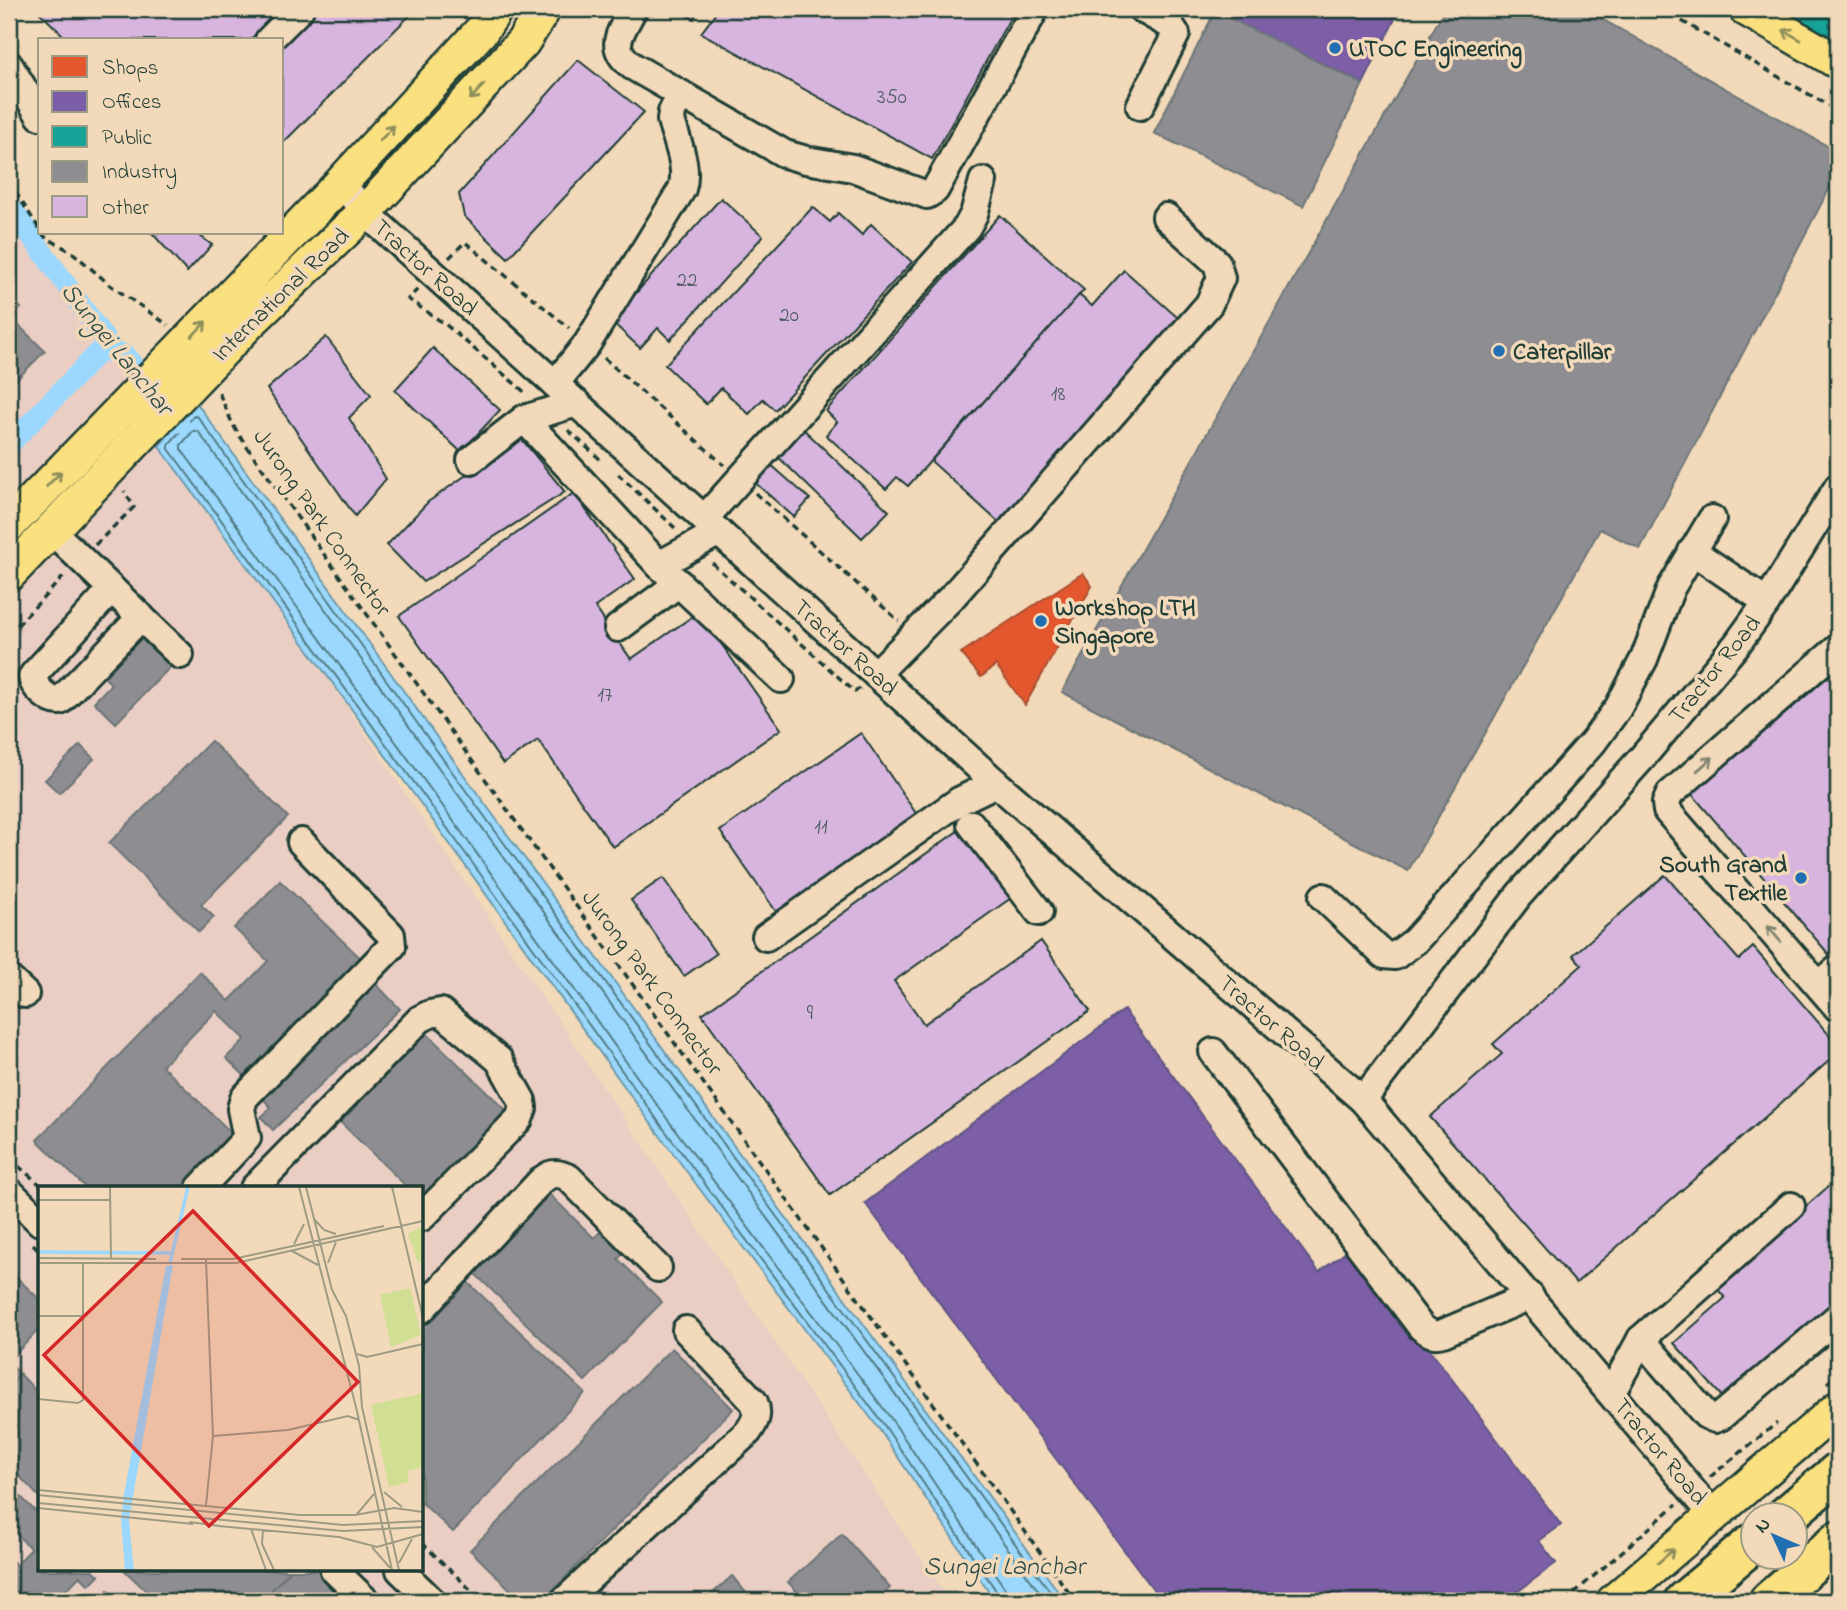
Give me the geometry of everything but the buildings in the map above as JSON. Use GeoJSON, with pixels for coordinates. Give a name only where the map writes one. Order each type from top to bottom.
{"type":"FeatureCollection","features":[{"type":"Feature","properties":{"kind":"highway"},"geometry":{"type":"LineString","coordinates":[[1803,1502],[1838,1472]]}},
{"type":"Feature","properties":{"kind":"highway"},"geometry":{"type":"LineString","coordinates":[[1769,1601],[1838,1541]]}},
{"type":"Feature","properties":{"kind":"highway"},"geometry":{"type":"LineString","coordinates":[[1684,1601],[1738,1556]]}},
{"type":"Feature","properties":{"kind":"main road","name":"International Road"},"geometry":{"type":"LineString","coordinates":[[191,364],[341,183],[482,30],[496,9]]}},
{"type":"Feature","properties":{"kind":"main road","name":"International Road"},"geometry":{"type":"LineString","coordinates":[[9,525],[107,447],[191,364],[365,212],[523,42],[544,9]]}},
{"type":"Feature","properties":{"kind":"main road"},"geometry":{"type":"LineString","coordinates":[[1746,9],[1838,62]]}},
{"type":"Feature","properties":{"kind":"main road","name":"International Road"},"geometry":{"type":"LineString","coordinates":[[9,574],[51,530],[107,447]]}},
{"type":"Feature","properties":{"kind":"main road"},"geometry":{"type":"LineString","coordinates":[[1614,1601],[1703,1503],[1828,1399]]}},
{"type":"Feature","properties":{"kind":"street"},"geometry":{"type":"LineString","coordinates":[[271,38],[300,9]]}},
{"type":"Feature","properties":{"kind":"street"},"geometry":{"type":"LineString","coordinates":[[633,9],[619,35],[618,46],[620,56],[632,66],[785,154],[853,168],[927,195],[935,190],[1035,9]]}},
{"type":"Feature","properties":{"kind":"street"},"geometry":{"type":"LineString","coordinates":[[1140,106],[1176,34],[1170,25],[1142,9]]}},
{"type":"Feature","properties":{"kind":"street"},"geometry":{"type":"LineString","coordinates":[[9,65],[38,113]]}},
{"type":"Feature","properties":{"kind":"street"},"geometry":{"type":"LineString","coordinates":[[555,384],[587,344],[682,189],[686,178],[671,120],[681,94]]}},
{"type":"Feature","properties":{"kind":"street"},"geometry":{"type":"LineString","coordinates":[[659,565],[712,526],[740,480],[967,227],[974,214],[983,181]]}},
{"type":"Feature","properties":{"kind":"street","name":"Tractor Road"},"geometry":{"type":"LineString","coordinates":[[341,183],[365,212],[996,783],[1363,1100],[1703,1503]]}},
{"type":"Feature","properties":{"kind":"street"},"geometry":{"type":"LineString","coordinates":[[876,674],[952,597],[1209,304],[1222,278],[1217,263],[1166,217]]}},
{"type":"Feature","properties":{"kind":"street"},"geometry":{"type":"LineString","coordinates":[[471,460],[524,419],[577,404]]}},
{"type":"Feature","properties":{"kind":"street"},"geometry":{"type":"LineString","coordinates":[[524,419],[659,565],[781,679]]}},
{"type":"Feature","properties":{"kind":"street","name":"Tractor Road"},"geometry":{"type":"LineString","coordinates":[[1363,1100],[1519,895],[1641,759],[1737,644],[1767,602],[1838,487]]}},
{"type":"Feature","properties":{"kind":"street"},"geometry":{"type":"LineString","coordinates":[[1323,897],[1384,955],[1395,956],[1415,942],[1593,742],[1618,708],[1644,659],[1671,588],[1712,519]]}},
{"type":"Feature","properties":{"kind":"street"},"geometry":{"type":"LineString","coordinates":[[51,530],[180,655]]}},
{"type":"Feature","properties":{"kind":"street"},"geometry":{"type":"LineString","coordinates":[[1692,551],[1767,602]]}},
{"type":"Feature","properties":{"kind":"street"},"geometry":{"type":"LineString","coordinates":[[618,628],[679,583]]}},
{"type":"Feature","properties":{"kind":"street"},"geometry":{"type":"LineString","coordinates":[[112,589],[34,674],[33,683],[53,701],[60,701],[141,617]]}},
{"type":"Feature","properties":{"kind":"street"},"geometry":{"type":"LineString","coordinates":[[1838,648],[1670,794],[1665,803],[1667,811],[1828,977],[1838,1008]]}},
{"type":"Feature","properties":{"kind":"street"},"geometry":{"type":"LineString","coordinates":[[766,937],[959,801],[996,783]]}},
{"type":"Feature","properties":{"kind":"street"},"geometry":{"type":"LineString","coordinates":[[971,824],[1040,912]]}},
{"type":"Feature","properties":{"kind":"street"},"geometry":{"type":"LineString","coordinates":[[202,1186],[247,1138],[241,1109],[244,1098],[392,946],[391,935],[301,842]]}},
{"type":"Feature","properties":{"kind":"street"},"geometry":{"type":"LineString","coordinates":[[256,1186],[420,1019],[441,1012],[499,1060],[522,1101],[523,1108],[519,1119],[424,1215]]}},
{"type":"Feature","properties":{"kind":"street"},"geometry":{"type":"LineString","coordinates":[[1213,1052],[1421,1327],[1436,1335],[1530,1296]]}},
{"type":"Feature","properties":{"kind":"street"},"geometry":{"type":"LineString","coordinates":[[424,1307],[547,1174],[554,1173],[569,1178],[658,1268]]}},
{"type":"Feature","properties":{"kind":"street"},"geometry":{"type":"LineString","coordinates":[[9,1191],[38,1220]]}},
{"type":"Feature","properties":{"kind":"street"},"geometry":{"type":"LineString","coordinates":[[1612,1392],[1641,1339],[1791,1206]]}},
{"type":"Feature","properties":{"kind":"street"},"geometry":{"type":"LineString","coordinates":[[1641,1339],[1706,1415],[1715,1419],[1838,1317]]}},
{"type":"Feature","properties":{"kind":"street"},"geometry":{"type":"LineString","coordinates":[[564,1601],[748,1432],[755,1421],[757,1411],[754,1402],[686,1330]]}},
{"type":"Feature","properties":{"kind":"street"},"geometry":{"type":"LineString","coordinates":[[336,1572],[366,1601]]}},
{"type":"Feature","properties":{"kind":"street"},"geometry":{"type":"LineString","coordinates":[[402,1572],[432,1601]]}},
{"type":"Feature","properties":{"kind":"path"},"geometry":{"type":"LineString","coordinates":[[1661,9],[1838,111]]}},
{"type":"Feature","properties":{"kind":"path"},"geometry":{"type":"LineString","coordinates":[[9,182],[38,226]]}},
{"type":"Feature","properties":{"kind":"path"},"geometry":{"type":"LineString","coordinates":[[43,234],[72,252],[110,285],[191,364]]}},
{"type":"Feature","properties":{"kind":"path"},"geometry":{"type":"LineString","coordinates":[[444,263],[465,242],[587,344],[914,634]]}},
{"type":"Feature","properties":{"kind":"path","name":"Jurong Park Connector"},"geometry":{"type":"LineString","coordinates":[[191,364],[255,458],[1075,1601]]}},
{"type":"Feature","properties":{"kind":"path"},"geometry":{"type":"LineString","coordinates":[[1828,1399],[1838,1374]]}},
{"type":"Feature","properties":{"kind":"path"},"geometry":{"type":"LineString","coordinates":[[1565,1601],[1703,1503],[1786,1415]]}},
{"type":"Feature","properties":{"kind":"path"},"geometry":{"type":"LineString","coordinates":[[424,1546],[473,1592],[478,1601]]}},
{"type":"Feature","properties":{"kind":"shaded area"},"geometry":{"type":"Polygon","coordinates":[[[9,206],[950,1601],[9,1601],[9,206]]]}},
{"type":"Feature","properties":{"kind":"water","name":"Sungei Lanchar"},"geometry":{"type":"Polygon","coordinates":[[[196,402],[1065,1601],[995,1601],[879,1429],[655,1129],[159,446],[196,402]]]}},
{"type":"Feature","properties":{"kind":"waterway","name":"Sungei Lanchar"},"geometry":{"type":"LineString","coordinates":[[9,205],[113,350],[126,356],[179,422]]}},
{"type":"Feature","properties":{"kind":"waterway"},"geometry":{"type":"LineString","coordinates":[[9,445],[98,353],[113,350]]}},
{"type":"Feature","properties":{"kind":"place","name":"UTOC Engineering"},"geometry":{"type":"Point","coordinates":[1335,48]}},
{"type":"Feature","properties":{"kind":"place","name":"Caterpillar"},"geometry":{"type":"Point","coordinates":[1499,351]}},
{"type":"Feature","properties":{"kind":"place","name":"Workshop LTH Singapore"},"geometry":{"type":"Point","coordinates":[1041,621]}},
{"type":"Feature","properties":{"kind":"place","name":"South Grand Textile"},"geometry":{"type":"Point","coordinates":[1801,878]}}]}
